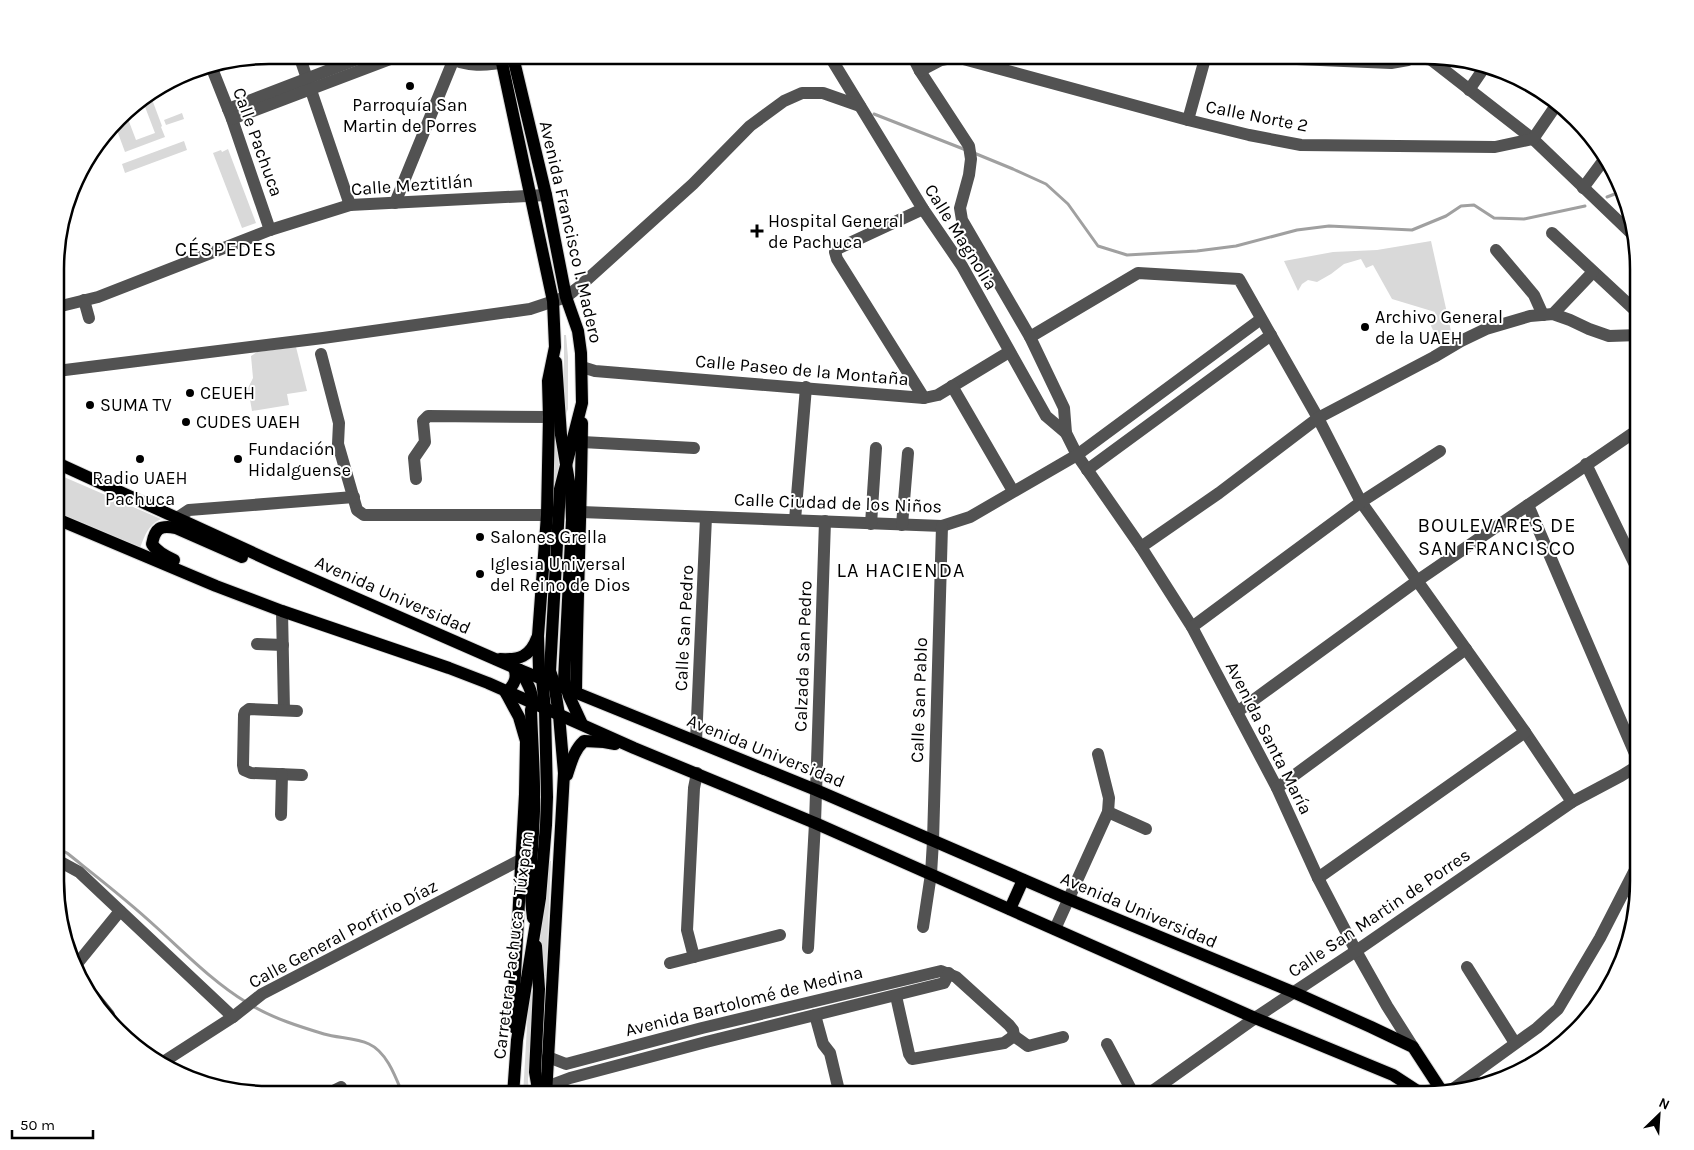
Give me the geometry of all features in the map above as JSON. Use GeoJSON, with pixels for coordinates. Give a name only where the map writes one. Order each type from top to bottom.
{"type":"FeatureCollection","features":[{"type":"Feature","properties":{"kind":"main road","name":"Avenida Francisco I. Madero"},"geometry":{"type":"LineString","coordinates":[[508,64],[531,196],[560,299],[578,331],[582,367],[582,403],[560,489],[550,671],[546,697]]}},
{"type":"Feature","properties":{"kind":"main road","name":"Avenida Francisco I. Madero"},"geometry":{"type":"LineString","coordinates":[[509,64],[546,195],[560,299],[555,347],[548,381],[547,514],[538,636],[539,669],[546,697]]}},
{"type":"Feature","properties":{"kind":"main road"},"geometry":{"type":"LineString","coordinates":[[555,347],[561,435],[571,493],[572,520],[564,680],[572,694],[584,725]]}},
{"type":"Feature","properties":{"kind":"main road"},"geometry":{"type":"LineString","coordinates":[[572,694],[577,628],[581,512],[582,403]]}},
{"type":"Feature","properties":{"kind":"main road","name":"Avenida Universidad"},"geometry":{"type":"LineString","coordinates":[[64,467],[273,562],[516,668],[546,697],[584,725],[634,748],[815,823],[1255,1018],[1393,1075],[1410,1086]]}},
{"type":"Feature","properties":{"kind":"main road"},"geometry":{"type":"LineString","coordinates":[[64,522],[216,586],[282,611],[449,668],[506,692],[546,697],[572,694],[597,701]]}},
{"type":"Feature","properties":{"kind":"main road"},"geometry":{"type":"LineString","coordinates":[[216,586],[195,571],[156,549],[152,544],[159,528],[165,526],[176,528],[251,561],[273,562]]}},
{"type":"Feature","properties":{"kind":"main road"},"geometry":{"type":"LineString","coordinates":[[496,659],[518,659],[525,656],[534,645],[538,636]]}},
{"type":"Feature","properties":{"kind":"main road"},"geometry":{"type":"LineString","coordinates":[[516,668],[529,685],[546,697]]}},
{"type":"Feature","properties":{"kind":"main road"},"geometry":{"type":"LineString","coordinates":[[506,692],[514,683],[516,668]]}},
{"type":"Feature","properties":{"kind":"main road"},"geometry":{"type":"LineString","coordinates":[[506,692],[519,717],[526,741],[522,859],[516,932],[513,1011],[517,1040]]}},
{"type":"Feature","properties":{"kind":"main road","name":"Avenida Universidad"},"geometry":{"type":"LineString","coordinates":[[546,697],[572,694]]}},
{"type":"Feature","properties":{"kind":"main road","name":"Carretera Pachuca - Túxpam"},"geometry":{"type":"LineString","coordinates":[[545,1086],[564,784],[546,697]]}},
{"type":"Feature","properties":{"kind":"main road","name":"Carretera Pachuca - Túxpam"},"geometry":{"type":"LineString","coordinates":[[514,1086],[517,1040],[540,898],[546,816],[546,697]]}},
{"type":"Feature","properties":{"kind":"main road"},"geometry":{"type":"LineString","coordinates":[[584,725],[585,708],[597,701]]}},
{"type":"Feature","properties":{"kind":"main road","name":"Avenida Universidad"},"geometry":{"type":"LineString","coordinates":[[597,701],[816,790],[1023,880],[1293,992],[1413,1047]]}},
{"type":"Feature","properties":{"kind":"main road"},"geometry":{"type":"LineString","coordinates":[[564,784],[573,756],[578,746],[584,741],[604,742],[634,748]]}},
{"type":"Feature","properties":{"kind":"main road"},"geometry":{"type":"LineString","coordinates":[[1010,909],[1023,880]]}},
{"type":"Feature","properties":{"kind":"main road"},"geometry":{"type":"LineString","coordinates":[[534,930],[539,989],[535,1072],[541,1086]]}},
{"type":"Feature","properties":{"kind":"main road"},"geometry":{"type":"LineString","coordinates":[[1413,1047],[1442,1086]]}},
{"type":"Feature","properties":{"kind":"street"},"geometry":{"type":"LineString","coordinates":[[302,64],[350,205]]}},
{"type":"Feature","properties":{"kind":"street"},"geometry":{"type":"LineString","coordinates":[[309,84],[350,64]]}},
{"type":"Feature","properties":{"kind":"street"},"geometry":{"type":"LineString","coordinates":[[230,114],[309,84],[372,64]]}},
{"type":"Feature","properties":{"kind":"street"},"geometry":{"type":"LineString","coordinates":[[395,203],[446,64]]}},
{"type":"Feature","properties":{"kind":"street"},"geometry":{"type":"LineString","coordinates":[[463,64],[482,64]]}},
{"type":"Feature","properties":{"kind":"street","name":"Calle Magnolia"},"geometry":{"type":"LineString","coordinates":[[834,64],[923,209],[962,266],[1008,352],[1046,416],[1066,433]]}},
{"type":"Feature","properties":{"kind":"street"},"geometry":{"type":"LineString","coordinates":[[916,64],[970,152],[969,175],[960,208],[962,220],[1030,336],[1064,408],[1066,433]]}},
{"type":"Feature","properties":{"kind":"street","name":"Calle Norte 2"},"geometry":{"type":"LineString","coordinates":[[920,71],[935,64]]}},
{"type":"Feature","properties":{"kind":"street","name":"Calle Norte 2"},"geometry":{"type":"LineString","coordinates":[[994,64],[1188,120],[1301,145],[1495,147],[1533,138]]}},
{"type":"Feature","properties":{"kind":"street"},"geometry":{"type":"LineString","coordinates":[[1188,120],[1204,64]]}},
{"type":"Feature","properties":{"kind":"street"},"geometry":{"type":"LineString","coordinates":[[1436,64],[1533,138],[1626,228]]}},
{"type":"Feature","properties":{"kind":"street","name":"Calle Pachuca"},"geometry":{"type":"LineString","coordinates":[[213,72],[270,230]]}},
{"type":"Feature","properties":{"kind":"street"},"geometry":{"type":"LineString","coordinates":[[1469,90],[1481,72]]}},
{"type":"Feature","properties":{"kind":"street"},"geometry":{"type":"LineString","coordinates":[[64,371],[323,338],[530,308],[560,299],[580,286],[693,184],[750,126],[784,101],[802,93],[823,93],[860,106]]}},
{"type":"Feature","properties":{"kind":"street"},"geometry":{"type":"LineString","coordinates":[[1533,138],[1554,109]]}},
{"type":"Feature","properties":{"kind":"street"},"geometry":{"type":"LineString","coordinates":[[1583,188],[1601,163]]}},
{"type":"Feature","properties":{"kind":"street","name":"Calle Meztitlán"},"geometry":{"type":"LineString","coordinates":[[64,305],[98,297],[270,230],[350,205],[546,195]]}},
{"type":"Feature","properties":{"kind":"street"},"geometry":{"type":"LineString","coordinates":[[923,209],[839,248],[835,252],[837,259],[924,398]]}},
{"type":"Feature","properties":{"kind":"street"},"geometry":{"type":"LineString","coordinates":[[1552,233],[1630,307]]}},
{"type":"Feature","properties":{"kind":"street"},"geometry":{"type":"LineString","coordinates":[[1496,250],[1548,314]]}},
{"type":"Feature","properties":{"kind":"street"},"geometry":{"type":"LineString","coordinates":[[1548,314],[1593,272]]}},
{"type":"Feature","properties":{"kind":"street"},"geometry":{"type":"LineString","coordinates":[[1030,336],[1138,273],[1239,279],[1318,418],[1361,502],[1525,732],[1572,802]]}},
{"type":"Feature","properties":{"kind":"street"},"geometry":{"type":"LineString","coordinates":[[84,300],[89,318]]}},
{"type":"Feature","properties":{"kind":"street"},"geometry":{"type":"LineString","coordinates":[[1141,547],[1219,493],[1318,418],[1434,357],[1461,340],[1486,329],[1530,316],[1548,314],[1609,336],[1630,335]]}},
{"type":"Feature","properties":{"kind":"street","name":"Calle Ciudad de los Niños"},"geometry":{"type":"LineString","coordinates":[[581,512],[942,526],[970,517],[1077,455],[1261,319]]}},
{"type":"Feature","properties":{"kind":"street"},"geometry":{"type":"LineString","coordinates":[[1087,470],[1271,335]]}},
{"type":"Feature","properties":{"kind":"street","name":"Calle Paseo de la Montaña"},"geometry":{"type":"LineString","coordinates":[[582,367],[595,371],[924,398],[938,395],[1008,352]]}},
{"type":"Feature","properties":{"kind":"street"},"geometry":{"type":"LineString","coordinates":[[321,354],[339,424],[338,444],[357,510],[364,515],[547,514]]}},
{"type":"Feature","properties":{"kind":"street"},"geometry":{"type":"LineString","coordinates":[[952,386],[1013,491]]}},
{"type":"Feature","properties":{"kind":"street"},"geometry":{"type":"LineString","coordinates":[[795,520],[806,388]]}},
{"type":"Feature","properties":{"kind":"street"},"geometry":{"type":"LineString","coordinates":[[416,479],[414,458],[424,442],[423,421],[428,416],[549,417]]}},
{"type":"Feature","properties":{"kind":"street","name":"Avenida Santa María"},"geometry":{"type":"LineString","coordinates":[[1066,433],[1077,455],[1141,547],[1192,627],[1277,788],[1318,878],[1356,951],[1413,1047]]}},
{"type":"Feature","properties":{"kind":"street"},"geometry":{"type":"LineString","coordinates":[[1237,712],[1417,581],[1630,434]]}},
{"type":"Feature","properties":{"kind":"street"},"geometry":{"type":"LineString","coordinates":[[582,442],[694,448]]}},
{"type":"Feature","properties":{"kind":"street"},"geometry":{"type":"LineString","coordinates":[[871,524],[876,448]]}},
{"type":"Feature","properties":{"kind":"street"},"geometry":{"type":"LineString","coordinates":[[1192,627],[1361,502],[1440,450]]}},
{"type":"Feature","properties":{"kind":"street"},"geometry":{"type":"LineString","coordinates":[[902,525],[908,453]]}},
{"type":"Feature","properties":{"kind":"street"},"geometry":{"type":"LineString","coordinates":[[1586,464],[1630,556]]}},
{"type":"Feature","properties":{"kind":"street"},"geometry":{"type":"LineString","coordinates":[[176,518],[188,510],[354,497]]}},
{"type":"Feature","properties":{"kind":"street"},"geometry":{"type":"LineString","coordinates":[[1528,505],[1630,745]]}},
{"type":"Feature","properties":{"kind":"street","name":"Calle San Pedro"},"geometry":{"type":"LineString","coordinates":[[696,741],[706,517]]}},
{"type":"Feature","properties":{"kind":"street","name":"Calzada San Pedro"},"geometry":{"type":"LineString","coordinates":[[808,948],[815,823],[825,522]]}},
{"type":"Feature","properties":{"kind":"street","name":"Calle San Pablo"},"geometry":{"type":"LineString","coordinates":[[923,927],[931,874],[933,841],[942,526]]}},
{"type":"Feature","properties":{"kind":"street"},"geometry":{"type":"LineString","coordinates":[[282,611],[283,645],[290,711],[249,710],[245,712],[243,765],[244,770],[251,773],[302,775]]}},
{"type":"Feature","properties":{"kind":"street"},"geometry":{"type":"LineString","coordinates":[[257,644],[283,645]]}},
{"type":"Feature","properties":{"kind":"street"},"geometry":{"type":"LineString","coordinates":[[1277,788],[1466,649]]}},
{"type":"Feature","properties":{"kind":"street"},"geometry":{"type":"LineString","coordinates":[[1318,878],[1525,732]]}},
{"type":"Feature","properties":{"kind":"street"},"geometry":{"type":"LineString","coordinates":[[1055,929],[1108,812],[1109,798],[1098,754]]}},
{"type":"Feature","properties":{"kind":"street","name":"Calle San Martin de Porres"},"geometry":{"type":"LineString","coordinates":[[1160,1086],[1255,1018],[1356,951],[1572,802],[1630,770]]}},
{"type":"Feature","properties":{"kind":"street"},"geometry":{"type":"LineString","coordinates":[[694,957],[687,930],[694,788],[697,773]]}},
{"type":"Feature","properties":{"kind":"street"},"geometry":{"type":"LineString","coordinates":[[281,815],[282,774]]}},
{"type":"Feature","properties":{"kind":"street"},"geometry":{"type":"LineString","coordinates":[[1621,776],[1630,777]]}},
{"type":"Feature","properties":{"kind":"street"},"geometry":{"type":"LineString","coordinates":[[1108,812],[1146,829]]}},
{"type":"Feature","properties":{"kind":"street","name":"Calle General Porfirio Díaz"},"geometry":{"type":"LineString","coordinates":[[167,1059],[236,1015],[262,994],[522,859]]}},
{"type":"Feature","properties":{"kind":"street"},"geometry":{"type":"LineString","coordinates":[[64,864],[79,872],[236,1015]]}},
{"type":"Feature","properties":{"kind":"street"},"geometry":{"type":"LineString","coordinates":[[1456,1084],[1537,1028],[1558,1010],[1600,938],[1630,878]]}},
{"type":"Feature","properties":{"kind":"street"},"geometry":{"type":"LineString","coordinates":[[79,961],[120,911]]}},
{"type":"Feature","properties":{"kind":"street"},"geometry":{"type":"LineString","coordinates":[[670,963],[780,935]]}},
{"type":"Feature","properties":{"kind":"street"},"geometry":{"type":"LineString","coordinates":[[1466,967],[1515,1043]]}},
{"type":"Feature","properties":{"kind":"street","name":"Avenida Bartolomé de Medina"},"geometry":{"type":"LineString","coordinates":[[548,1056],[566,1064],[702,1028],[941,971],[949,974],[944,983],[570,1078],[555,1086]]}},
{"type":"Feature","properties":{"kind":"street"},"geometry":{"type":"LineString","coordinates":[[949,974],[956,977],[1009,1025],[1013,1030],[1014,1036],[1028,1046],[1063,1037]]}},
{"type":"Feature","properties":{"kind":"street"},"geometry":{"type":"LineString","coordinates":[[896,996],[909,1054],[912,1059],[1004,1042],[1014,1036]]}},
{"type":"Feature","properties":{"kind":"street"},"geometry":{"type":"LineString","coordinates":[[815,1015],[823,1044],[830,1053],[838,1086]]}},
{"type":"Feature","properties":{"kind":"street"},"geometry":{"type":"LineString","coordinates":[[702,1028],[706,1042]]}},
{"type":"Feature","properties":{"kind":"street"},"geometry":{"type":"LineString","coordinates":[[1107,1044],[1129,1086]]}},
{"type":"Feature","properties":{"kind":"shaded area"},"geometry":{"type":"Polygon","coordinates":[[[152,100],[165,137],[125,152],[117,130],[128,119],[136,140],[155,133],[145,106],[152,100]]]}},
{"type":"Feature","properties":{"kind":"shaded area"},"geometry":{"type":"Polygon","coordinates":[[[182,113],[184,119],[166,125],[164,120],[182,113]]]}},
{"type":"Feature","properties":{"kind":"shaded area"},"geometry":{"type":"Polygon","coordinates":[[[184,141],[187,150],[125,173],[122,164],[184,141]]]}},
{"type":"Feature","properties":{"kind":"shaded area"},"geometry":{"type":"Polygon","coordinates":[[[228,149],[256,223],[242,228],[213,153],[228,149]]]}},
{"type":"Feature","properties":{"kind":"shaded area"},"geometry":{"type":"Polygon","coordinates":[[[1431,241],[1453,340],[1441,346],[1431,326],[1435,312],[1392,299],[1373,265],[1366,268],[1361,259],[1344,264],[1317,282],[1308,280],[1302,284],[1298,291],[1284,261],[1333,252],[1377,250],[1431,241]]]}},
{"type":"Feature","properties":{"kind":"shaded area"},"geometry":{"type":"Polygon","coordinates":[[[564,335],[566,335],[568,357],[568,409],[566,414],[564,409],[564,335]]]}},
{"type":"Feature","properties":{"kind":"shaded area"},"geometry":{"type":"Polygon","coordinates":[[[296,347],[307,391],[287,394],[289,405],[252,411],[248,388],[253,378],[251,356],[257,352],[296,347]]]}},
{"type":"Feature","properties":{"kind":"shaded area"},"geometry":{"type":"Polygon","coordinates":[[[554,433],[559,465],[553,507],[554,433]]]}},
{"type":"Feature","properties":{"kind":"shaded area"},"geometry":{"type":"Polygon","coordinates":[[[64,477],[161,519],[150,527],[140,548],[64,517],[64,477]]]}},
{"type":"Feature","properties":{"kind":"shaded area"},"geometry":{"type":"Polygon","coordinates":[[[549,861],[551,861],[546,976],[544,977],[539,932],[548,882],[549,861]]]}},
{"type":"Feature","properties":{"kind":"shaded area"},"geometry":{"type":"Polygon","coordinates":[[[531,988],[534,991],[528,1086],[524,1086],[529,992],[531,988]]]}},
{"type":"Feature","properties":{"kind":"waterway"},"geometry":{"type":"LineString","coordinates":[[874,114],[966,150]]}},
{"type":"Feature","properties":{"kind":"waterway"},"geometry":{"type":"LineString","coordinates":[[974,153],[1046,184],[1068,204],[1098,246],[1127,255],[1197,251],[1236,246],[1297,230],[1329,226],[1412,230],[1446,216],[1461,206],[1474,205],[1494,218],[1524,219],[1585,206]]}},
{"type":"Feature","properties":{"kind":"waterway"},"geometry":{"type":"LineString","coordinates":[[1607,197],[1616,194]]}},
{"type":"Feature","properties":{"kind":"waterway"},"geometry":{"type":"LineString","coordinates":[[64,852],[144,916],[210,976],[246,1002]]}},
{"type":"Feature","properties":{"kind":"waterway"},"geometry":{"type":"LineString","coordinates":[[251,1005],[277,1018],[324,1034],[358,1040],[369,1044],[386,1059],[399,1086]]}},
{"type":"Feature","properties":{"kind":"place","name":"Parroquía San Martin de Porres"},"geometry":{"type":"Point","coordinates":[410,86]}},
{"type":"Feature","properties":{"kind":"place","name":"Hospital General de Pachuca"},"geometry":{"type":"Point","coordinates":[757,231]}},
{"type":"Feature","properties":{"kind":"place","name":"Archivo General de la UAEH"},"geometry":{"type":"Point","coordinates":[1365,327]}},
{"type":"Feature","properties":{"kind":"place","name":"CEUEH"},"geometry":{"type":"Point","coordinates":[190,393]}},
{"type":"Feature","properties":{"kind":"place","name":"SUMA TV"},"geometry":{"type":"Point","coordinates":[90,405]}},
{"type":"Feature","properties":{"kind":"place","name":"CUDES UAEH"},"geometry":{"type":"Point","coordinates":[186,422]}},
{"type":"Feature","properties":{"kind":"place","name":"Radio UAEH Pachuca"},"geometry":{"type":"Point","coordinates":[140,459]}},
{"type":"Feature","properties":{"kind":"place","name":"Fundación Hidalguense"},"geometry":{"type":"Point","coordinates":[238,459]}},
{"type":"Feature","properties":{"kind":"place","name":"Salones Grella"},"geometry":{"type":"Point","coordinates":[480,537]}},
{"type":"Feature","properties":{"kind":"place","name":"Iglesia Universal del Reino de Dios"},"geometry":{"type":"Point","coordinates":[480,574]}},
{"type":"Feature","properties":{"kind":"district","name":"CÉSPEDES"},"geometry":{"type":"Point","coordinates":[226,249]}},
{"type":"Feature","properties":{"kind":"district","name":"BOULEVARES DE SAN FRANCISCO"},"geometry":{"type":"Point","coordinates":[1497,536]}},
{"type":"Feature","properties":{"kind":"district","name":"LA HACIENDA"},"geometry":{"type":"Point","coordinates":[901,570]}}]}
